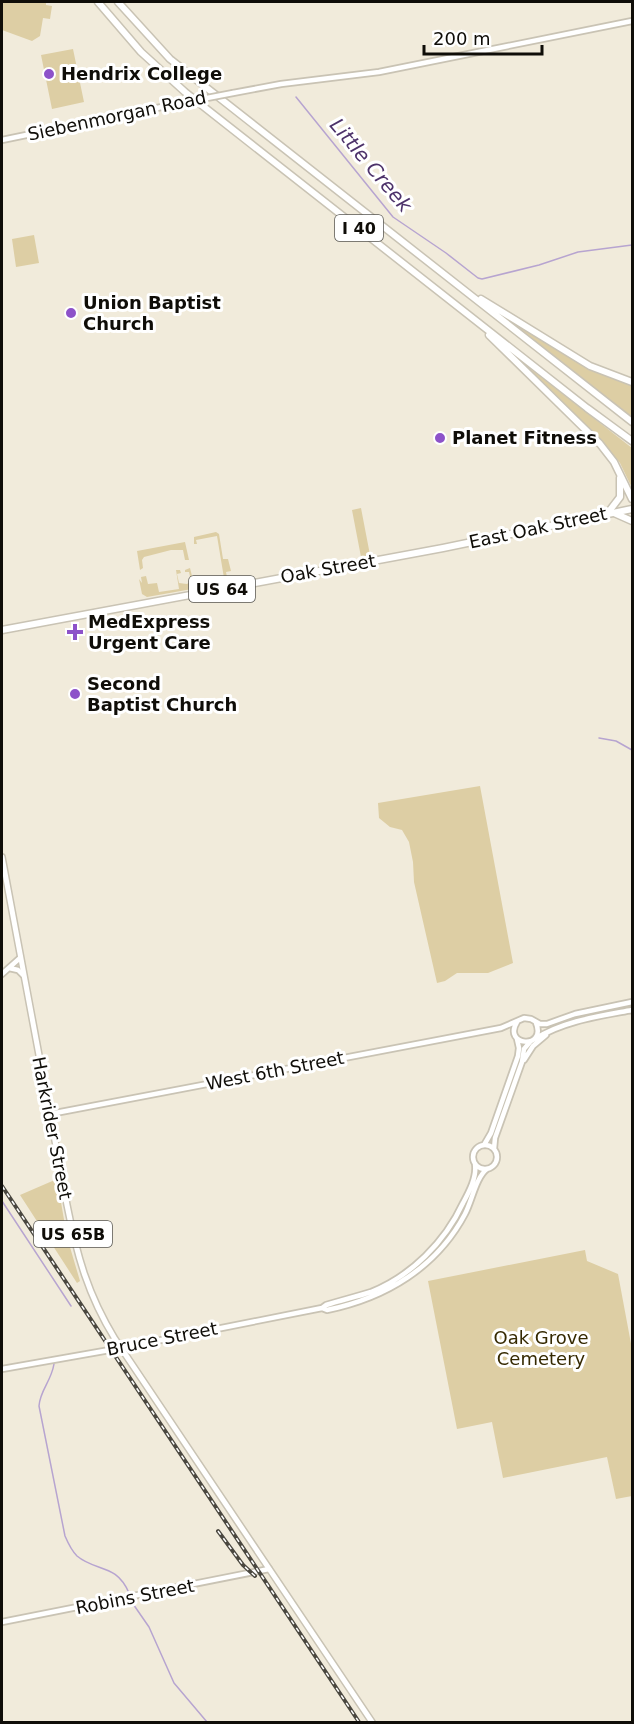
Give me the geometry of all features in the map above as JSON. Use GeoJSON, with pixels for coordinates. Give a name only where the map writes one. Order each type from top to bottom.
{"type":"FeatureCollection","features":[{"type":"Feature","properties":{"kind":"highway","name":"I 40"},"geometry":{"type":"LineString","coordinates":[[98,2],[141,52],[170,79],[587,408],[633,441]]}},
{"type":"Feature","properties":{"kind":"highway","name":"I 40"},"geometry":{"type":"LineString","coordinates":[[118,2],[170,59],[633,422]]}},
{"type":"Feature","properties":{"kind":"highway"},"geometry":{"type":"LineString","coordinates":[[457,284],[590,366],[633,382]]}},
{"type":"Feature","properties":{"kind":"highway"},"geometry":{"type":"LineString","coordinates":[[465,312],[595,438],[608,453],[633,499]]}},
{"type":"Feature","properties":{"kind":"highway"},"geometry":{"type":"LineString","coordinates":[[620,474],[620,497],[610,513],[633,522]]}},
{"type":"Feature","properties":{"kind":"highway","name":"East Oak Street"},"geometry":{"type":"LineString","coordinates":[[442,548],[633,509]]}},
{"type":"Feature","properties":{"kind":"highway","name":"Oak Street"},"geometry":{"type":"LineString","coordinates":[[2,630],[442,548]]}},
{"type":"Feature","properties":{"kind":"main road","name":"Harkrider Street"},"geometry":{"type":"LineString","coordinates":[[2,857],[74,1239],[82,1270],[96,1306],[121,1348],[267,1566]]}},
{"type":"Feature","properties":{"kind":"main road","name":"US 65B"},"geometry":{"type":"LineString","coordinates":[[267,1566],[372,1722]]}},
{"type":"Feature","properties":{"kind":"street","name":"Siebenmorgan Road"},"geometry":{"type":"LineString","coordinates":[[2,140],[233,93],[379,72],[633,21]]}},
{"type":"Feature","properties":{"kind":"street"},"geometry":{"type":"LineString","coordinates":[[2,974],[20,957]]}},
{"type":"Feature","properties":{"kind":"street"},"geometry":{"type":"LineString","coordinates":[[9,968],[18,970],[23,975]]}},
{"type":"Feature","properties":{"kind":"street"},"geometry":{"type":"LineString","coordinates":[[534,1021],[538,1030],[524,1049],[522,1062],[495,1138],[496,1161],[492,1167],[487,1169],[479,1167],[475,1164],[473,1156],[475,1151],[484,1146],[491,1134],[518,1056],[519,1048],[514,1026],[518,1020],[527,1018],[534,1021],[540,1024],[548,1024],[575,1014],[633,1002]]}},
{"type":"Feature","properties":{"kind":"street"},"geometry":{"type":"LineString","coordinates":[[517,1039],[523,1042],[532,1040],[582,1020],[633,1010]]}},
{"type":"Feature","properties":{"kind":"street","name":"West 6th Street"},"geometry":{"type":"LineString","coordinates":[[50,1114],[501,1028],[518,1020]]}},
{"type":"Feature","properties":{"kind":"street"},"geometry":{"type":"LineString","coordinates":[[501,1028],[514,1034]]}},
{"type":"Feature","properties":{"kind":"street"},"geometry":{"type":"LineString","coordinates":[[522,1062],[533,1046],[555,1029]]}},
{"type":"Feature","properties":{"kind":"street"},"geometry":{"type":"LineString","coordinates":[[484,1146],[494,1149]]}},
{"type":"Feature","properties":{"kind":"street","name":"Bruce Street"},"geometry":{"type":"LineString","coordinates":[[2,1369],[322,1308],[359,1296],[384,1285],[421,1260],[440,1240],[461,1208],[474,1176],[475,1164]]}},
{"type":"Feature","properties":{"kind":"street","name":"Bruce Street"},"geometry":{"type":"LineString","coordinates":[[322,1308],[327,1310],[368,1299],[410,1277],[436,1254],[457,1227],[471,1202],[481,1174],[487,1169]]}},
{"type":"Feature","properties":{"kind":"street"},"geometry":{"type":"LineString","coordinates":[[384,1285],[403,1277],[410,1277],[410,1272],[421,1260]]}},
{"type":"Feature","properties":{"kind":"street","name":"Robins Street"},"geometry":{"type":"LineString","coordinates":[[2,1622],[143,1595],[267,1566]]}},
{"type":"Feature","properties":{"kind":"green space"},"geometry":{"type":"Polygon","coordinates":[[[2,2],[46,2],[46,5],[52,6],[50,19],[43,18],[40,36],[32,41],[2,30],[2,2]]]}},
{"type":"Feature","properties":{"kind":"green space"},"geometry":{"type":"Polygon","coordinates":[[[73,49],[84,102],[52,109],[41,55],[73,49]]]}},
{"type":"Feature","properties":{"kind":"green space"},"geometry":{"type":"Polygon","coordinates":[[[34,235],[39,263],[16,267],[12,239],[34,235]]]}},
{"type":"Feature","properties":{"kind":"green space"},"geometry":{"type":"Polygon","coordinates":[[[499,314],[580,363],[632,385],[632,418],[499,314]]]}},
{"type":"Feature","properties":{"kind":"green space"},"geometry":{"type":"Polygon","coordinates":[[[513,355],[632,448],[632,488],[620,463],[602,441],[513,355]]]}},
{"type":"Feature","properties":{"kind":"green space"},"geometry":{"type":"Polygon","coordinates":[[[361,508],[370,555],[361,557],[352,510],[361,508]]]}},
{"type":"Feature","properties":{"kind":"green space"},"geometry":{"type":"Polygon","coordinates":[[[216,532],[219,534],[223,559],[228,559],[231,571],[226,572],[228,582],[224,578],[217,536],[196,540],[197,544],[194,544],[194,537],[216,532]]]}},
{"type":"Feature","properties":{"kind":"green space"},"geometry":{"type":"Polygon","coordinates":[[[185,542],[189,560],[185,560],[183,550],[171,550],[144,557],[143,568],[140,570],[137,551],[185,542]]]}},
{"type":"Feature","properties":{"kind":"green space"},"geometry":{"type":"Polygon","coordinates":[[[190,568],[194,584],[192,589],[147,597],[142,594],[139,579],[142,583],[141,577],[146,576],[148,584],[157,583],[159,592],[179,589],[176,570],[180,570],[181,573],[177,574],[179,583],[187,584],[191,581],[189,572],[185,570],[190,568]]]}},
{"type":"Feature","properties":{"kind":"green space"},"geometry":{"type":"Polygon","coordinates":[[[480,786],[513,963],[488,973],[457,973],[437,983],[414,882],[409,842],[402,830],[390,827],[379,818],[378,803],[480,786]]]}},
{"type":"Feature","properties":{"kind":"green space"},"geometry":{"type":"Polygon","coordinates":[[[57,1179],[67,1237],[80,1281],[77,1283],[20,1195],[57,1179]]]}},
{"type":"Feature","properties":{"kind":"green space","name":"Oak Grove Cemetery"},"geometry":{"type":"Polygon","coordinates":[[[585,1250],[587,1261],[618,1274],[632,1349],[632,1496],[616,1499],[607,1457],[503,1478],[492,1422],[457,1429],[428,1281],[585,1250]]]}},
{"type":"Feature","properties":{"kind":"waterway","name":"Little Creek"},"geometry":{"type":"LineString","coordinates":[[296,97],[393,217],[478,278],[482,279],[539,265],[578,252],[632,245]]}},
{"type":"Feature","properties":{"kind":"waterway"},"geometry":{"type":"LineString","coordinates":[[599,738],[616,741],[632,750]]}},
{"type":"Feature","properties":{"kind":"waterway"},"geometry":{"type":"LineString","coordinates":[[2,1201],[71,1306]]}},
{"type":"Feature","properties":{"kind":"waterway"},"geometry":{"type":"LineString","coordinates":[[54,1364],[51,1376],[41,1395],[39,1406],[65,1536],[77,1556],[112,1572],[124,1583],[129,1593]]}},
{"type":"Feature","properties":{"kind":"waterway"},"geometry":{"type":"LineString","coordinates":[[131,1601],[149,1627],[174,1683],[207,1722]]}},
{"type":"Feature","properties":{"kind":"railway"},"geometry":{"type":"LineString","coordinates":[[2,1186],[359,1722]]}},
{"type":"Feature","properties":{"kind":"railway"},"geometry":{"type":"LineString","coordinates":[[218,1531],[243,1565],[255,1576]]}},
{"type":"Feature","properties":{"kind":"place","name":"Hendrix College"},"geometry":{"type":"Point","coordinates":[49,74]}},
{"type":"Feature","properties":{"kind":"place","name":"Union Baptist Church"},"geometry":{"type":"Point","coordinates":[71,313]}},
{"type":"Feature","properties":{"kind":"place","name":"Planet Fitness"},"geometry":{"type":"Point","coordinates":[440,438]}},
{"type":"Feature","properties":{"kind":"place","name":"MedExpress Urgent Care"},"geometry":{"type":"Point","coordinates":[75,632]}},
{"type":"Feature","properties":{"kind":"place","name":"Second Baptist Church"},"geometry":{"type":"Point","coordinates":[75,694]}}]}
